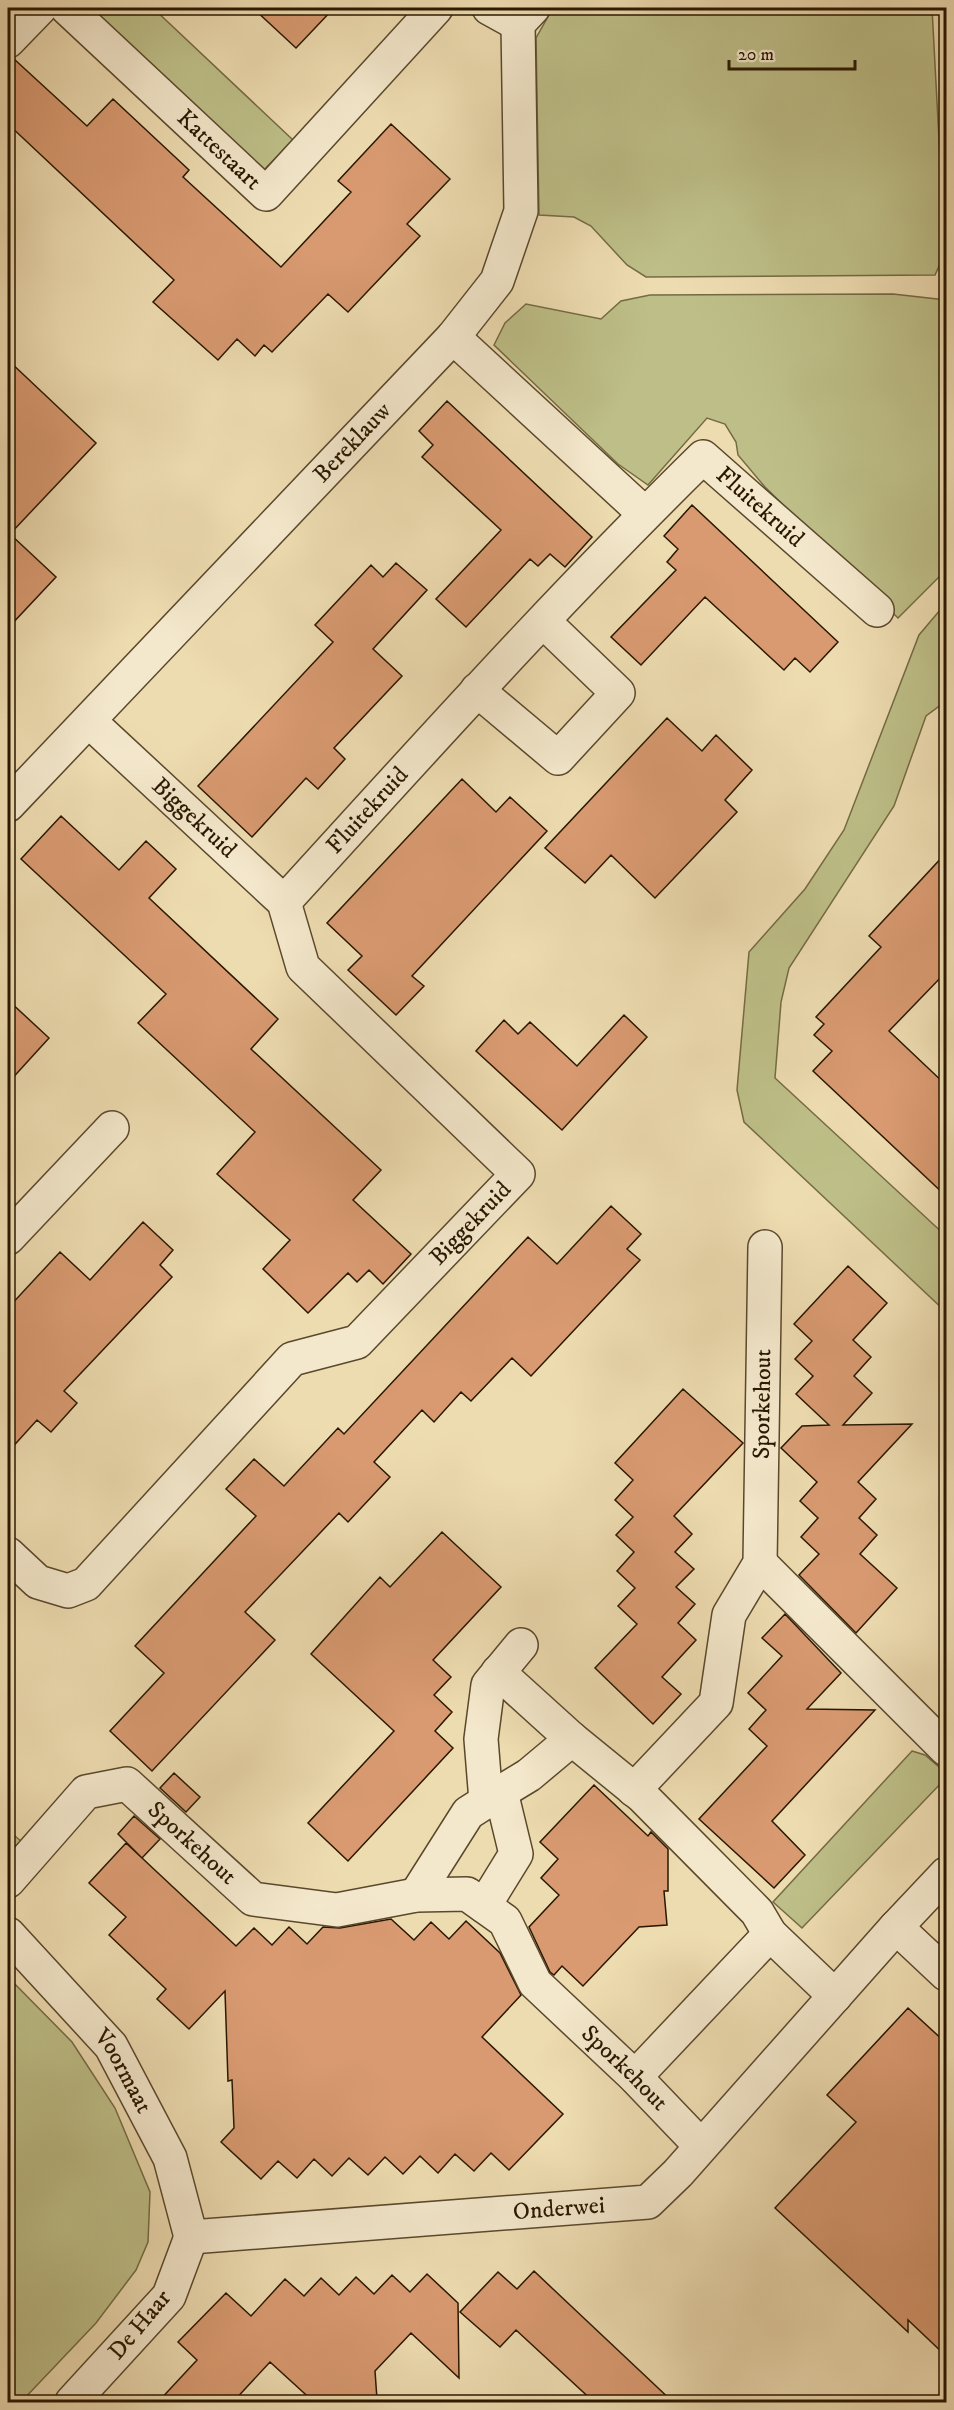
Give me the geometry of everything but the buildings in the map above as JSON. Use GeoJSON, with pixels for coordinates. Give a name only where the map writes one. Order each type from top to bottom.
{"type":"FeatureCollection","features":[{"type":"Feature","properties":{"kind":"street"},"geometry":{"type":"LineString","coordinates":[[8,41],[40,8]]}},
{"type":"Feature","properties":{"kind":"street","name":"Kattestaart"},"geometry":{"type":"LineString","coordinates":[[67,8],[266,194],[436,8]]}},
{"type":"Feature","properties":{"kind":"street"},"geometry":{"type":"LineString","coordinates":[[489,8],[526,16]]}},
{"type":"Feature","properties":{"kind":"street","name":"Bereklauw"},"geometry":{"type":"LineString","coordinates":[[8,805],[453,336],[497,281],[521,211],[526,16]]}},
{"type":"Feature","properties":{"kind":"street"},"geometry":{"type":"LineString","coordinates":[[453,336],[645,513]]}},
{"type":"Feature","properties":{"kind":"street","name":"Fluitekruid"},"geometry":{"type":"LineString","coordinates":[[284,902],[477,690],[645,513],[703,457],[877,610]]}},
{"type":"Feature","properties":{"kind":"street"},"geometry":{"type":"LineString","coordinates":[[477,690],[558,758],[618,693],[543,621]]}},
{"type":"Feature","properties":{"kind":"street","name":"Biggekruid"},"geometry":{"type":"LineString","coordinates":[[8,1554],[38,1582],[68,1591],[86,1584],[292,1359],[357,1342],[518,1174],[303,967],[284,902],[89,721]]}},
{"type":"Feature","properties":{"kind":"street"},"geometry":{"type":"LineString","coordinates":[[8,1238],[112,1128]]}},
{"type":"Feature","properties":{"kind":"street","name":"Sporkehout"},"geometry":{"type":"LineString","coordinates":[[634,1790],[716,1703],[729,1615],[760,1563],[765,1247]]}},
{"type":"Feature","properties":{"kind":"street"},"geometry":{"type":"LineString","coordinates":[[760,1563],[946,1749]]}},
{"type":"Feature","properties":{"kind":"street"},"geometry":{"type":"LineString","coordinates":[[484,1906],[516,1854],[494,1797],[482,1739],[488,1685],[521,1644]]}},
{"type":"Feature","properties":{"kind":"street"},"geometry":{"type":"LineString","coordinates":[[498,1672],[572,1739],[634,1790],[758,1912],[770,1934],[835,1996]]}},
{"type":"Feature","properties":{"kind":"street"},"geometry":{"type":"LineString","coordinates":[[416,1894],[468,1813],[529,1775],[572,1739]]}},
{"type":"Feature","properties":{"kind":"street","name":"Sporkehout"},"geometry":{"type":"LineString","coordinates":[[8,1881],[86,1792],[128,1785],[253,1899],[337,1911],[416,1894],[467,1894],[505,1921],[535,1983],[635,2077],[701,2146]]}},
{"type":"Feature","properties":{"kind":"street","name":"Onderwei"},"geometry":{"type":"LineString","coordinates":[[191,2237],[648,2202],[946,1874]]}},
{"type":"Feature","properties":{"kind":"street"},"geometry":{"type":"LineString","coordinates":[[896,1927],[946,1974]]}},
{"type":"Feature","properties":{"kind":"street","name":"Voormaat"},"geometry":{"type":"LineString","coordinates":[[8,1934],[111,2046],[170,2157],[191,2237]]}},
{"type":"Feature","properties":{"kind":"street"},"geometry":{"type":"LineString","coordinates":[[635,2077],[770,1934]]}},
{"type":"Feature","properties":{"kind":"street","name":"De Haar"},"geometry":{"type":"LineString","coordinates":[[72,2403],[169,2296],[191,2237]]}},
{"type":"Feature","properties":{"kind":"green space"},"geometry":{"type":"Polygon","coordinates":[[[86,8],[153,8],[293,140],[260,174],[86,8]]]}},
{"type":"Feature","properties":{"kind":"green space"},"geometry":{"type":"Polygon","coordinates":[[[553,8],[932,8],[945,253],[935,275],[646,277],[627,265],[591,226],[574,217],[539,215],[536,38],[553,8]]]}},
{"type":"Feature","properties":{"kind":"green space"},"geometry":{"type":"Polygon","coordinates":[[[893,294],[946,300],[946,570],[898,618],[765,487],[738,455],[736,442],[725,424],[707,418],[648,485],[618,464],[494,345],[505,323],[526,304],[601,319],[621,301],[650,295],[893,294]]]}},
{"type":"Feature","properties":{"kind":"green space"},"geometry":{"type":"Polygon","coordinates":[[[946,603],[946,701],[926,716],[894,806],[789,968],[781,1002],[775,1078],[946,1236],[946,1312],[744,1122],[737,1090],[749,952],[805,889],[844,830],[919,635],[946,603]]]}},
{"type":"Feature","properties":{"kind":"green space"},"geometry":{"type":"Polygon","coordinates":[[[912,1751],[925,1755],[946,1773],[946,1778],[802,1928],[773,1902],[912,1751]]]}},
{"type":"Feature","properties":{"kind":"green space"},"geometry":{"type":"Polygon","coordinates":[[[8,1830],[22,1842],[8,1859],[8,1830]]]}},
{"type":"Feature","properties":{"kind":"green space"},"geometry":{"type":"Polygon","coordinates":[[[8,1977],[72,2042],[115,2108],[150,2192],[148,2242],[136,2270],[96,2323],[21,2402],[8,2402],[8,1977]]]}}]}
